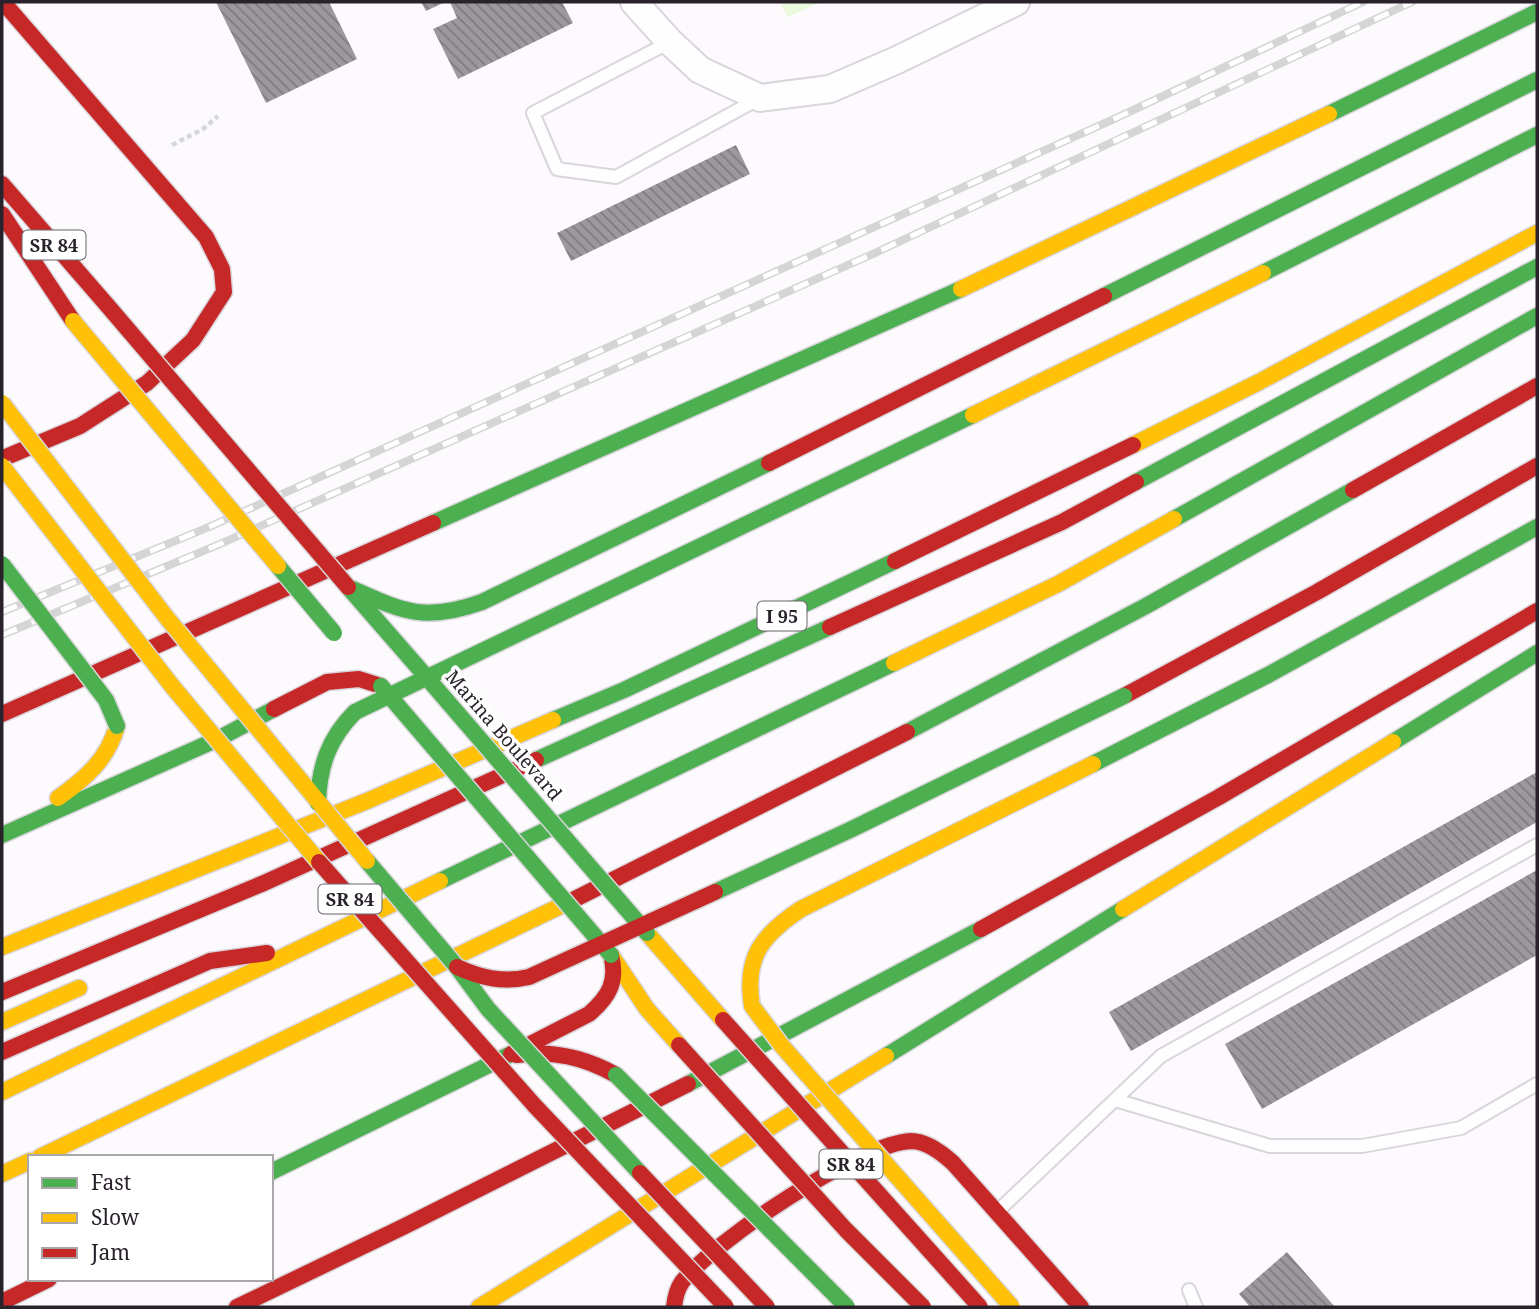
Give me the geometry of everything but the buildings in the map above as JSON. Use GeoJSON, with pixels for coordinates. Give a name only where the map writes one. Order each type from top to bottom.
{"type":"FeatureCollection","features":[{"type":"Feature","properties":{"kind":"main road"},"geometry":{"type":"LineString","coordinates":[[2,458],[80,426],[147,383],[193,340],[224,292],[222,269],[206,237],[3,2]]}},
{"type":"Feature","properties":{"kind":"main road"},"geometry":{"type":"LineString","coordinates":[[2,713],[961,289],[1230,162],[1537,12]]}},
{"type":"Feature","properties":{"kind":"main road"},"geometry":{"type":"LineString","coordinates":[[348,587],[397,608],[423,615],[452,613],[482,602],[817,440],[1537,80]]}},
{"type":"Feature","properties":{"kind":"main road"},"geometry":{"type":"LineString","coordinates":[[318,803],[320,771],[331,739],[342,724],[373,702],[1118,346],[1537,135]]}},
{"type":"Feature","properties":{"kind":"main road","name":"Marina Boulevard"},"geometry":{"type":"LineString","coordinates":[[2,184],[647,933],[981,1307]]}},
{"type":"Feature","properties":{"kind":"main road"},"geometry":{"type":"LineString","coordinates":[[2,214],[73,321],[338,637]]}},
{"type":"Feature","properties":{"kind":"main road","name":"I 95"},"geometry":{"type":"LineString","coordinates":[[2,947],[367,802],[647,679],[928,547],[1105,460],[1338,341],[1537,233]]}},
{"type":"Feature","properties":{"kind":"main road"},"geometry":{"type":"LineString","coordinates":[[2,992],[264,883],[1062,522],[1537,267]]}},
{"type":"Feature","properties":{"kind":"main road"},"geometry":{"type":"LineString","coordinates":[[2,1092],[1058,584],[1537,316]]}},
{"type":"Feature","properties":{"kind":"main road"},"geometry":{"type":"LineString","coordinates":[[44,1155],[170,1097],[600,888],[939,716],[1146,606],[1537,386]]}},
{"type":"Feature","properties":{"kind":"main road"},"geometry":{"type":"LineString","coordinates":[[2,403],[129,570],[318,803],[457,967],[488,1009],[586,1117],[767,1307]]}},
{"type":"Feature","properties":{"kind":"main road"},"geometry":{"type":"LineString","coordinates":[[457,967],[471,974],[513,982],[540,973],[944,784],[1124,696],[1317,592],[1537,466]]}},
{"type":"Feature","properties":{"kind":"main road","name":"SR 84"},"geometry":{"type":"LineString","coordinates":[[2,467],[178,692],[382,937],[602,1179],[726,1307]]}},
{"type":"Feature","properties":{"kind":"main road"},"geometry":{"type":"LineString","coordinates":[[1012,1307],[782,1046],[752,1006],[748,980],[755,953],[775,927],[801,909],[1268,675],[1537,527]]}},
{"type":"Feature","properties":{"kind":"main road"},"geometry":{"type":"LineString","coordinates":[[2,564],[106,700],[117,726],[114,741],[95,767],[70,789],[4,834]]}},
{"type":"Feature","properties":{"kind":"main road"},"geometry":{"type":"LineString","coordinates":[[237,1307],[499,1182],[947,948],[1185,817],[1537,611]]}},
{"type":"Feature","properties":{"kind":"main road"},"geometry":{"type":"LineString","coordinates":[[479,1307],[1537,653]]}},
{"type":"Feature","properties":{"kind":"main road"},"geometry":{"type":"LineString","coordinates":[[357,659],[611,955],[647,1009],[846,1230],[923,1307]]}},
{"type":"Feature","properties":{"kind":"main road"},"geometry":{"type":"LineString","coordinates":[[4,834],[218,739],[327,682],[359,679],[381,686]]}},
{"type":"Feature","properties":{"kind":"main road"},"geometry":{"type":"LineString","coordinates":[[226,917],[264,883]]}},
{"type":"Feature","properties":{"kind":"main road"},"geometry":{"type":"LineString","coordinates":[[2,1052],[210,961],[301,948]]}},
{"type":"Feature","properties":{"kind":"main road"},"geometry":{"type":"LineString","coordinates":[[273,1171],[578,1020],[599,1006],[612,989],[615,969],[611,955]]}},
{"type":"Feature","properties":{"kind":"main road"},"geometry":{"type":"LineString","coordinates":[[2,1022],[92,983]]}},
{"type":"Feature","properties":{"kind":"main road"},"geometry":{"type":"LineString","coordinates":[[501,1058],[555,1053],[592,1062],[616,1075],[847,1307]]}},
{"type":"Feature","properties":{"kind":"main road"},"geometry":{"type":"LineString","coordinates":[[674,1307],[680,1285],[695,1268],[778,1205],[830,1173],[901,1142],[922,1143],[944,1155],[1081,1307]]}},
{"type":"Feature","properties":{"kind":"main road"},"geometry":{"type":"LineString","coordinates":[[2,1174],[28,1162]]}},
{"type":"Feature","properties":{"kind":"main road"},"geometry":{"type":"LineString","coordinates":[[2,1302],[45,1281]]}},
{"type":"Feature","properties":{"kind":"street"},"geometry":{"type":"LineString","coordinates":[[634,2],[700,71],[760,98],[830,89],[897,61],[1016,2]]}},
{"type":"Feature","properties":{"kind":"lane"},"geometry":{"type":"LineString","coordinates":[[670,42],[533,113],[557,169],[616,177],[760,98]]}},
{"type":"Feature","properties":{"kind":"lane"},"geometry":{"type":"LineString","coordinates":[[998,1212],[1161,1056],[1537,845]]}},
{"type":"Feature","properties":{"kind":"lane"},"geometry":{"type":"LineString","coordinates":[[1115,1100],[1270,1146],[1363,1146],[1461,1128],[1537,1084]]}},
{"type":"Feature","properties":{"kind":"lane"},"geometry":{"type":"LineString","coordinates":[[1189,1290],[1196,1307]]}},
{"type":"Feature","properties":{"kind":"path"},"geometry":{"type":"LineString","coordinates":[[140,160],[203,129],[218,116]]}},
{"type":"Feature","properties":{"kind":"green space"},"geometry":{"type":"Polygon","coordinates":[[[780,2],[820,2],[788,17],[780,2]]]}},
{"type":"Feature","properties":{"kind":"railway"},"geometry":{"type":"LineString","coordinates":[[2,612],[209,527],[1114,119],[1363,2]]}},
{"type":"Feature","properties":{"kind":"railway"},"geometry":{"type":"LineString","coordinates":[[2,635],[220,544],[875,253],[1412,2]]}},
{"type":"Feature","properties":{"kind":"traffic: fast"},"geometry":{"type":"LineString","coordinates":[[1329,114],[1537,12]]}},
{"type":"Feature","properties":{"kind":"traffic: fast"},"geometry":{"type":"LineString","coordinates":[[1104,296],[1537,80]]}},
{"type":"Feature","properties":{"kind":"traffic: fast"},"geometry":{"type":"LineString","coordinates":[[1263,273],[1537,135]]}},
{"type":"Feature","properties":{"kind":"traffic: fast"},"geometry":{"type":"LineString","coordinates":[[1136,482],[1537,267]]}},
{"type":"Feature","properties":{"kind":"traffic: fast"},"geometry":{"type":"LineString","coordinates":[[433,523],[961,289]]}},
{"type":"Feature","properties":{"kind":"traffic: fast"},"geometry":{"type":"LineString","coordinates":[[1174,519],[1537,316]]}},
{"type":"Feature","properties":{"kind":"traffic: fast"},"geometry":{"type":"LineString","coordinates":[[647,572],[973,415]]}},
{"type":"Feature","properties":{"kind":"traffic: fast"},"geometry":{"type":"LineString","coordinates":[[348,587],[413,611],[428,613],[462,608],[482,602],[769,463]]}},
{"type":"Feature","properties":{"kind":"traffic: fast"},"geometry":{"type":"LineString","coordinates":[[907,732],[1146,606],[1353,490]]}},
{"type":"Feature","properties":{"kind":"traffic: fast"},"geometry":{"type":"LineString","coordinates":[[1093,764],[1268,675],[1537,527]]}},
{"type":"Feature","properties":{"kind":"traffic: fast"},"geometry":{"type":"LineString","coordinates":[[553,720],[624,690],[895,561]]}},
{"type":"Feature","properties":{"kind":"traffic: fast"},"geometry":{"type":"LineString","coordinates":[[2,564],[106,700],[117,726]]}},
{"type":"Feature","properties":{"kind":"traffic: fast"},"geometry":{"type":"LineString","coordinates":[[278,566],[334,633]]}},
{"type":"Feature","properties":{"kind":"traffic: fast"},"geometry":{"type":"LineString","coordinates":[[318,803],[327,753],[338,732],[355,712],[647,572]]}},
{"type":"Feature","properties":{"kind":"traffic: fast"},"geometry":{"type":"LineString","coordinates":[[348,587],[416,665]]}},
{"type":"Feature","properties":{"kind":"traffic: fast"},"geometry":{"type":"LineString","coordinates":[[536,760],[830,627]]}},
{"type":"Feature","properties":{"kind":"traffic: fast"},"geometry":{"type":"LineString","coordinates":[[1393,742],[1537,653]]}},
{"type":"Feature","properties":{"kind":"traffic: fast"},"geometry":{"type":"LineString","coordinates":[[440,881],[894,663]]}},
{"type":"Feature","properties":{"kind":"traffic: fast"},"geometry":{"type":"LineString","coordinates":[[416,665],[647,933]]}},
{"type":"Feature","properties":{"kind":"traffic: fast"},"geometry":{"type":"LineString","coordinates":[[381,686],[611,955]]}},
{"type":"Feature","properties":{"kind":"traffic: fast"},"geometry":{"type":"LineString","coordinates":[[715,892],[850,830],[1124,696]]}},
{"type":"Feature","properties":{"kind":"traffic: fast"},"geometry":{"type":"LineString","coordinates":[[2,835],[218,739],[274,709]]}},
{"type":"Feature","properties":{"kind":"traffic: fast"},"geometry":{"type":"LineString","coordinates":[[367,861],[457,967],[488,1009],[640,1173]]}},
{"type":"Feature","properties":{"kind":"traffic: fast"},"geometry":{"type":"LineString","coordinates":[[886,1056],[1123,909]]}},
{"type":"Feature","properties":{"kind":"traffic: fast"},"geometry":{"type":"LineString","coordinates":[[688,1084],[981,929]]}},
{"type":"Feature","properties":{"kind":"traffic: fast"},"geometry":{"type":"LineString","coordinates":[[273,1171],[511,1054]]}},
{"type":"Feature","properties":{"kind":"traffic: fast"},"geometry":{"type":"LineString","coordinates":[[616,1075],[847,1307]]}},
{"type":"Feature","properties":{"kind":"traffic: slow"},"geometry":{"type":"LineString","coordinates":[[961,289],[1329,114]]}},
{"type":"Feature","properties":{"kind":"traffic: slow"},"geometry":{"type":"LineString","coordinates":[[1133,445],[1259,382],[1537,233]]}},
{"type":"Feature","properties":{"kind":"traffic: slow"},"geometry":{"type":"LineString","coordinates":[[973,415],[1263,273]]}},
{"type":"Feature","properties":{"kind":"traffic: slow"},"geometry":{"type":"LineString","coordinates":[[73,321],[278,566]]}},
{"type":"Feature","properties":{"kind":"traffic: slow"},"geometry":{"type":"LineString","coordinates":[[2,403],[167,618],[367,861]]}},
{"type":"Feature","properties":{"kind":"traffic: slow"},"geometry":{"type":"LineString","coordinates":[[2,466],[172,686],[319,862]]}},
{"type":"Feature","properties":{"kind":"traffic: slow"},"geometry":{"type":"LineString","coordinates":[[894,663],[1058,584],[1174,519]]}},
{"type":"Feature","properties":{"kind":"traffic: slow"},"geometry":{"type":"LineString","coordinates":[[2,947],[367,801],[553,720]]}},
{"type":"Feature","properties":{"kind":"traffic: slow"},"geometry":{"type":"LineString","coordinates":[[58,798],[94,767],[108,748],[117,726]]}},
{"type":"Feature","properties":{"kind":"traffic: slow"},"geometry":{"type":"LineString","coordinates":[[1123,909],[1393,742]]}},
{"type":"Feature","properties":{"kind":"traffic: slow"},"geometry":{"type":"LineString","coordinates":[[752,1006],[751,974],[759,949],[776,928],[801,909],[1093,764]]}},
{"type":"Feature","properties":{"kind":"traffic: slow"},"geometry":{"type":"LineString","coordinates":[[2,1092],[440,881]]}},
{"type":"Feature","properties":{"kind":"traffic: slow"},"geometry":{"type":"LineString","coordinates":[[44,1155],[575,899]]}},
{"type":"Feature","properties":{"kind":"traffic: slow"},"geometry":{"type":"LineString","coordinates":[[647,933],[723,1020]]}},
{"type":"Feature","properties":{"kind":"traffic: slow"},"geometry":{"type":"LineString","coordinates":[[611,955],[647,1009],[679,1045]]}},
{"type":"Feature","properties":{"kind":"traffic: slow"},"geometry":{"type":"LineString","coordinates":[[2,1022],[79,988]]}},
{"type":"Feature","properties":{"kind":"traffic: slow"},"geometry":{"type":"LineString","coordinates":[[752,1006],[782,1046],[1012,1307]]}},
{"type":"Feature","properties":{"kind":"traffic: slow"},"geometry":{"type":"LineString","coordinates":[[479,1307],[886,1056]]}},
{"type":"Feature","properties":{"kind":"traffic: slow"},"geometry":{"type":"LineString","coordinates":[[2,1174],[28,1162]]}},
{"type":"Feature","properties":{"kind":"traffic: jam"},"geometry":{"type":"LineString","coordinates":[[3,2],[206,237],[222,269],[224,292],[193,340],[147,383],[80,426],[6,457]]}},
{"type":"Feature","properties":{"kind":"traffic: jam"},"geometry":{"type":"LineString","coordinates":[[2,184],[107,305]]}},
{"type":"Feature","properties":{"kind":"traffic: jam"},"geometry":{"type":"LineString","coordinates":[[2,214],[73,321]]}},
{"type":"Feature","properties":{"kind":"traffic: jam"},"geometry":{"type":"LineString","coordinates":[[769,463],[1104,296]]}},
{"type":"Feature","properties":{"kind":"traffic: jam"},"geometry":{"type":"LineString","coordinates":[[107,305],[348,587]]}},
{"type":"Feature","properties":{"kind":"traffic: jam"},"geometry":{"type":"LineString","coordinates":[[1353,490],[1537,386]]}},
{"type":"Feature","properties":{"kind":"traffic: jam"},"geometry":{"type":"LineString","coordinates":[[895,561],[1133,445]]}},
{"type":"Feature","properties":{"kind":"traffic: jam"},"geometry":{"type":"LineString","coordinates":[[1124,696],[1317,592],[1537,466]]}},
{"type":"Feature","properties":{"kind":"traffic: jam"},"geometry":{"type":"LineString","coordinates":[[830,627],[1062,522],[1136,482]]}},
{"type":"Feature","properties":{"kind":"traffic: jam"},"geometry":{"type":"LineString","coordinates":[[2,714],[433,523]]}},
{"type":"Feature","properties":{"kind":"traffic: jam"},"geometry":{"type":"LineString","coordinates":[[981,929],[1219,797],[1537,611]]}},
{"type":"Feature","properties":{"kind":"traffic: jam"},"geometry":{"type":"LineString","coordinates":[[274,709],[327,682],[359,679],[381,686]]}},
{"type":"Feature","properties":{"kind":"traffic: jam"},"geometry":{"type":"LineString","coordinates":[[575,899],[907,732]]}},
{"type":"Feature","properties":{"kind":"traffic: jam"},"geometry":{"type":"LineString","coordinates":[[2,992],[264,883],[536,760]]}},
{"type":"Feature","properties":{"kind":"traffic: jam"},"geometry":{"type":"LineString","coordinates":[[319,862],[535,1106],[726,1307]]}},
{"type":"Feature","properties":{"kind":"traffic: jam"},"geometry":{"type":"LineString","coordinates":[[457,967],[492,978],[510,980],[529,977],[715,892]]}},
{"type":"Feature","properties":{"kind":"traffic: jam"},"geometry":{"type":"LineString","coordinates":[[2,1052],[210,961],[267,953]]}},
{"type":"Feature","properties":{"kind":"traffic: jam"},"geometry":{"type":"LineString","coordinates":[[511,1054],[596,1008],[607,995],[612,981],[611,955]]}},
{"type":"Feature","properties":{"kind":"traffic: jam"},"geometry":{"type":"LineString","coordinates":[[723,1020],[980,1307]]}},
{"type":"Feature","properties":{"kind":"traffic: jam"},"geometry":{"type":"LineString","coordinates":[[679,1045],[846,1230],[923,1307]]}},
{"type":"Feature","properties":{"kind":"traffic: jam"},"geometry":{"type":"LineString","coordinates":[[517,1055],[543,1053],[568,1056],[616,1075]]}},
{"type":"Feature","properties":{"kind":"traffic: jam"},"geometry":{"type":"LineString","coordinates":[[237,1307],[688,1084]]}},
{"type":"Feature","properties":{"kind":"traffic: jam"},"geometry":{"type":"LineString","coordinates":[[674,1307],[682,1282],[699,1264],[755,1220],[789,1197],[858,1158],[888,1146],[911,1141],[928,1145],[953,1163],[1081,1307]]}},
{"type":"Feature","properties":{"kind":"traffic: jam"},"geometry":{"type":"LineString","coordinates":[[640,1173],[767,1307]]}},
{"type":"Feature","properties":{"kind":"traffic: jam"},"geometry":{"type":"LineString","coordinates":[[2,1302],[45,1281]]}}]}
